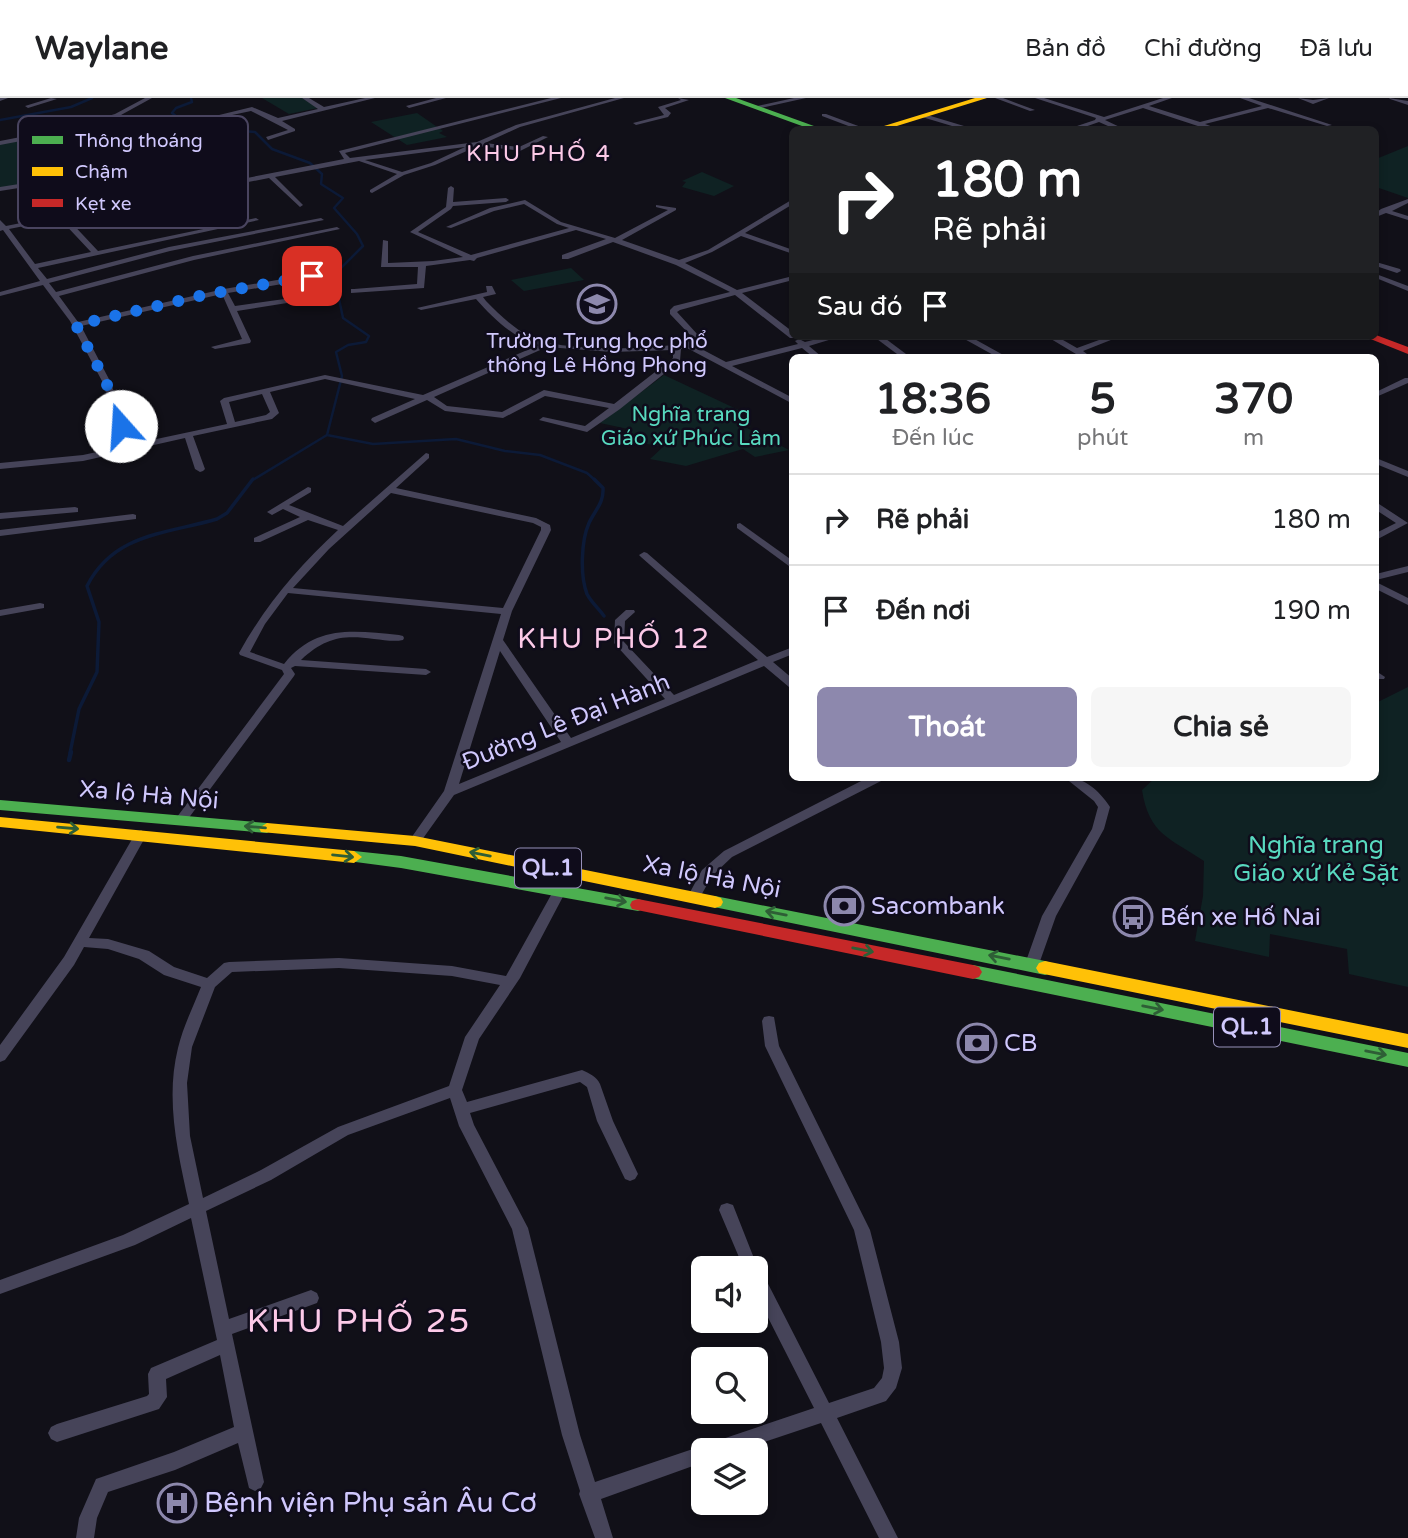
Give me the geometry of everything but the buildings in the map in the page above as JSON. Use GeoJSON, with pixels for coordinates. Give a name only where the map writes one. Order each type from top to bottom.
{"type":"FeatureCollection","features":[{"type":"Feature","properties":{"kind":"main road"},"geometry":{"type":"LineString","coordinates":[[731,98],[756,107],[823,122]]}},
{"type":"Feature","properties":{"kind":"main road"},"geometry":{"type":"LineString","coordinates":[[731,98],[801,126]]}},
{"type":"Feature","properties":{"kind":"main road"},"geometry":{"type":"LineString","coordinates":[[888,126],[983,98]]}},
{"type":"Feature","properties":{"kind":"main road"},"geometry":{"type":"LineString","coordinates":[[1379,334],[1408,349]]}},
{"type":"Feature","properties":{"kind":"main road"},"geometry":{"type":"LineString","coordinates":[[1379,340],[1408,349]]}},
{"type":"Feature","properties":{"kind":"main road","name":"Xa lộ Hà Nội"},"geometry":{"type":"LineString","coordinates":[[0,805],[415,841],[1408,1041]]}},
{"type":"Feature","properties":{"kind":"main road","name":"Xa lộ Hà Nội"},"geometry":{"type":"LineString","coordinates":[[0,822],[401,862],[561,889],[1408,1060]]}},
{"type":"Feature","properties":{"kind":"main road"},"geometry":{"type":"LineString","coordinates":[[1027,983],[1032,964]]}},
{"type":"Feature","properties":{"kind":"main road"},"geometry":{"type":"LineString","coordinates":[[1086,995],[1090,976]]}},
{"type":"Feature","properties":{"kind":"street"},"geometry":{"type":"LineString","coordinates":[[0,99],[5,98]]}},
{"type":"Feature","properties":{"kind":"street"},"geometry":{"type":"LineString","coordinates":[[114,116],[149,98]]}},
{"type":"Feature","properties":{"kind":"street"},"geometry":{"type":"LineString","coordinates":[[305,98],[321,108]]}},
{"type":"Feature","properties":{"kind":"street"},"geometry":{"type":"LineString","coordinates":[[276,120],[372,98]]}},
{"type":"Feature","properties":{"kind":"street"},"geometry":{"type":"LineString","coordinates":[[408,106],[443,98]]}},
{"type":"Feature","properties":{"kind":"street"},"geometry":{"type":"LineString","coordinates":[[530,98],[568,112]]}},
{"type":"Feature","properties":{"kind":"street"},"geometry":{"type":"LineString","coordinates":[[349,160],[341,152],[349,148],[489,117],[558,98]]}},
{"type":"Feature","properties":{"kind":"street"},"geometry":{"type":"LineString","coordinates":[[636,123],[666,116],[668,113],[660,108],[687,100],[681,98]]}},
{"type":"Feature","properties":{"kind":"street"},"geometry":{"type":"LineString","coordinates":[[756,107],[803,98]]}},
{"type":"Feature","properties":{"kind":"street"},"geometry":{"type":"LineString","coordinates":[[998,98],[1032,110]]}},
{"type":"Feature","properties":{"kind":"street"},"geometry":{"type":"LineString","coordinates":[[1038,98],[1100,118],[1115,126]]}},
{"type":"Feature","properties":{"kind":"street"},"geometry":{"type":"LineString","coordinates":[[1079,126],[1169,98]]}},
{"type":"Feature","properties":{"kind":"street"},"geometry":{"type":"LineString","coordinates":[[1243,98],[1329,125]]}},
{"type":"Feature","properties":{"kind":"street"},"geometry":{"type":"LineString","coordinates":[[1301,98],[1313,102],[1326,98]]}},
{"type":"Feature","properties":{"kind":"street"},"geometry":{"type":"LineString","coordinates":[[1392,98],[1408,103]]}},
{"type":"Feature","properties":{"kind":"street"},"geometry":{"type":"LineString","coordinates":[[27,106],[44,99],[54,99]]}},
{"type":"Feature","properties":{"kind":"street"},"geometry":{"type":"LineString","coordinates":[[372,191],[402,174],[517,127],[610,99],[621,101]]}},
{"type":"Feature","properties":{"kind":"street"},"geometry":{"type":"LineString","coordinates":[[1143,106],[1208,126]]}},
{"type":"Feature","properties":{"kind":"street"},"geometry":{"type":"LineString","coordinates":[[1199,123],[1269,106]]}},
{"type":"Feature","properties":{"kind":"street"},"geometry":{"type":"LineString","coordinates":[[218,116],[252,109],[293,130],[268,138]]}},
{"type":"Feature","properties":{"kind":"street"},"geometry":{"type":"LineString","coordinates":[[924,116],[959,126]]}},
{"type":"Feature","properties":{"kind":"street"},"geometry":{"type":"LineString","coordinates":[[489,117],[498,120]]}},
{"type":"Feature","properties":{"kind":"street"},"geometry":{"type":"LineString","coordinates":[[823,122],[844,126]]}},
{"type":"Feature","properties":{"kind":"street"},"geometry":{"type":"LineString","coordinates":[[508,124],[517,127]]}},
{"type":"Feature","properties":{"kind":"street"},"geometry":{"type":"LineString","coordinates":[[248,179],[349,160],[477,144],[518,150],[545,137]]}},
{"type":"Feature","properties":{"kind":"street"},"geometry":{"type":"LineString","coordinates":[[0,143],[18,140]]}},
{"type":"Feature","properties":{"kind":"street"},"geometry":{"type":"LineString","coordinates":[[358,159],[402,174]]}},
{"type":"Feature","properties":{"kind":"street"},"geometry":{"type":"LineString","coordinates":[[270,175],[300,205]]}},
{"type":"Feature","properties":{"kind":"street"},"geometry":{"type":"LineString","coordinates":[[0,189],[18,186]]}},
{"type":"Feature","properties":{"kind":"street"},"geometry":{"type":"LineString","coordinates":[[451,188],[451,204]]}},
{"type":"Feature","properties":{"kind":"street"},"geometry":{"type":"LineString","coordinates":[[475,262],[413,232],[451,204],[517,199],[559,223],[614,239],[679,263],[737,293],[789,333]]}},
{"type":"Feature","properties":{"kind":"street"},"geometry":{"type":"LineString","coordinates":[[1379,214],[1408,201]]}},
{"type":"Feature","properties":{"kind":"street"},"geometry":{"type":"LineString","coordinates":[[449,227],[492,209],[525,202]]}},
{"type":"Feature","properties":{"kind":"street"},"geometry":{"type":"LineString","coordinates":[[679,263],[709,251],[789,203]]}},
{"type":"Feature","properties":{"kind":"street"},"geometry":{"type":"LineString","coordinates":[[565,257],[614,239],[674,209],[658,206]]}},
{"type":"Feature","properties":{"kind":"street"},"geometry":{"type":"LineString","coordinates":[[1379,209],[1408,218]]}},
{"type":"Feature","properties":{"kind":"street"},"geometry":{"type":"LineString","coordinates":[[248,222],[256,220]]}},
{"type":"Feature","properties":{"kind":"street"},"geometry":{"type":"LineString","coordinates":[[0,294],[169,249],[321,220]]}},
{"type":"Feature","properties":{"kind":"street"},"geometry":{"type":"LineString","coordinates":[[2,226],[36,266],[76,325],[106,382],[129,447]]}},
{"type":"Feature","properties":{"kind":"street"},"geometry":{"type":"LineString","coordinates":[[72,228],[96,253]]}},
{"type":"Feature","properties":{"kind":"street"},"geometry":{"type":"LineString","coordinates":[[36,266],[217,228]]}},
{"type":"Feature","properties":{"kind":"street"},"geometry":{"type":"LineString","coordinates":[[385,240],[384,265],[475,262],[575,228]]}},
{"type":"Feature","properties":{"kind":"street"},"geometry":{"type":"LineString","coordinates":[[56,294],[193,258],[337,229]]}},
{"type":"Feature","properties":{"kind":"street"},"geometry":{"type":"LineString","coordinates":[[740,233],[789,251]]}},
{"type":"Feature","properties":{"kind":"street"},"geometry":{"type":"LineString","coordinates":[[76,325],[224,291],[311,277],[312,264]]}},
{"type":"Feature","properties":{"kind":"street"},"geometry":{"type":"LineString","coordinates":[[354,291],[421,286],[422,264]]}},
{"type":"Feature","properties":{"kind":"street"},"geometry":{"type":"LineString","coordinates":[[1379,265],[1397,271]]}},
{"type":"Feature","properties":{"kind":"street"},"geometry":{"type":"LineString","coordinates":[[1379,277],[1408,289]]}},
{"type":"Feature","properties":{"kind":"street"},"geometry":{"type":"LineString","coordinates":[[478,296],[534,341],[645,351],[677,349],[688,345],[694,335],[692,330],[674,310],[789,279]]}},
{"type":"Feature","properties":{"kind":"street"},"geometry":{"type":"LineString","coordinates":[[421,308],[492,294],[489,288]]}},
{"type":"Feature","properties":{"kind":"street"},"geometry":{"type":"LineString","coordinates":[[215,347],[247,341],[224,291]]}},
{"type":"Feature","properties":{"kind":"street"},"geometry":{"type":"LineString","coordinates":[[232,309],[306,298]]}},
{"type":"Feature","properties":{"kind":"street"},"geometry":{"type":"LineString","coordinates":[[798,340],[815,354]]}},
{"type":"Feature","properties":{"kind":"street"},"geometry":{"type":"LineString","coordinates":[[724,365],[820,340]]}},
{"type":"Feature","properties":{"kind":"street"},"geometry":{"type":"LineString","coordinates":[[883,340],[902,354]]}},
{"type":"Feature","properties":{"kind":"street"},"geometry":{"type":"LineString","coordinates":[[971,340],[997,354]]}},
{"type":"Feature","properties":{"kind":"street"},"geometry":{"type":"LineString","coordinates":[[1057,340],[1082,354]]}},
{"type":"Feature","properties":{"kind":"street"},"geometry":{"type":"LineString","coordinates":[[1076,351],[1105,340]]}},
{"type":"Feature","properties":{"kind":"street"},"geometry":{"type":"LineString","coordinates":[[375,420],[547,344]]}},
{"type":"Feature","properties":{"kind":"street"},"geometry":{"type":"LineString","coordinates":[[688,345],[789,400]]}},
{"type":"Feature","properties":{"kind":"street"},"geometry":{"type":"LineString","coordinates":[[543,420],[587,429],[677,359],[677,349]]}},
{"type":"Feature","properties":{"kind":"street"},"geometry":{"type":"LineString","coordinates":[[232,426],[224,401],[315,378],[329,378],[426,397],[445,408],[503,415],[544,393],[617,407]]}},
{"type":"Feature","properties":{"kind":"street"},"geometry":{"type":"LineString","coordinates":[[1379,394],[1408,380]]}},
{"type":"Feature","properties":{"kind":"street"},"geometry":{"type":"LineString","coordinates":[[0,466],[64,461],[274,415],[265,391]]}},
{"type":"Feature","properties":{"kind":"street"},"geometry":{"type":"LineString","coordinates":[[188,435],[200,469]]}},
{"type":"Feature","properties":{"kind":"street"},"geometry":{"type":"LineString","coordinates":[[426,456],[285,590],[244,653],[288,665],[426,672]]}},
{"type":"Feature","properties":{"kind":"street"},"geometry":{"type":"LineString","coordinates":[[1379,462],[1408,474]]}},
{"type":"Feature","properties":{"kind":"street"},"geometry":{"type":"LineString","coordinates":[[391,489],[545,525],[547,530],[506,611],[450,792]]}},
{"type":"Feature","properties":{"kind":"street"},"geometry":{"type":"LineString","coordinates":[[272,512],[308,490]]}},
{"type":"Feature","properties":{"kind":"street"},"geometry":{"type":"LineString","coordinates":[[283,506],[346,530]]}},
{"type":"Feature","properties":{"kind":"street"},"geometry":{"type":"LineString","coordinates":[[1379,508],[1402,521],[1400,526],[1379,536]]}},
{"type":"Feature","properties":{"kind":"street"},"geometry":{"type":"LineString","coordinates":[[0,516],[75,510]]}},
{"type":"Feature","properties":{"kind":"street"},"geometry":{"type":"LineString","coordinates":[[0,533],[133,517]]}},
{"type":"Feature","properties":{"kind":"street"},"geometry":{"type":"LineString","coordinates":[[257,540],[307,517]]}},
{"type":"Feature","properties":{"kind":"street"},"geometry":{"type":"LineString","coordinates":[[740,526],[789,563]]}},
{"type":"Feature","properties":{"kind":"street"},"geometry":{"type":"LineString","coordinates":[[644,555],[789,682]]}},
{"type":"Feature","properties":{"kind":"street"},"geometry":{"type":"LineString","coordinates":[[1379,576],[1408,569]]}},
{"type":"Feature","properties":{"kind":"street"},"geometry":{"type":"LineString","coordinates":[[1379,587],[1408,602]]}},
{"type":"Feature","properties":{"kind":"street"},"geometry":{"type":"LineString","coordinates":[[285,590],[506,611]]}},
{"type":"Feature","properties":{"kind":"street"},"geometry":{"type":"LineString","coordinates":[[0,613],[40,606]]}},
{"type":"Feature","properties":{"kind":"street"},"geometry":{"type":"LineString","coordinates":[[630,611],[620,620],[620,643],[673,701]]}},
{"type":"Feature","properties":{"kind":"street"},"geometry":{"type":"LineString","coordinates":[[288,665],[309,645],[327,635],[400,638]]}},
{"type":"Feature","properties":{"kind":"street"},"geometry":{"type":"LineString","coordinates":[[497,639],[569,744]]}},
{"type":"Feature","properties":{"kind":"street","name":"Đường Lê Đại Hành"},"geometry":{"type":"LineString","coordinates":[[415,841],[450,792],[789,652]]}},
{"type":"Feature","properties":{"kind":"street"},"geometry":{"type":"LineString","coordinates":[[181,820],[290,674],[288,665]]}},
{"type":"Feature","properties":{"kind":"street"},"geometry":{"type":"LineString","coordinates":[[694,896],[707,873],[728,854],[871,781]]}},
{"type":"Feature","properties":{"kind":"street"},"geometry":{"type":"LineString","coordinates":[[1032,964],[1049,916],[1098,829],[1104,807],[1098,798],[1075,781]]}},
{"type":"Feature","properties":{"kind":"street"},"geometry":{"type":"LineString","coordinates":[[0,1056],[69,961],[141,834]]}},
{"type":"Feature","properties":{"kind":"street"},"geometry":{"type":"LineString","coordinates":[[561,889],[509,982],[472,1037],[455,1090],[461,1110],[520,1228],[588,1494],[604,1538]]}},
{"type":"Feature","properties":{"kind":"street"},"geometry":{"type":"LineString","coordinates":[[79,942],[108,944],[144,955],[169,971],[209,984]]}},
{"type":"Feature","properties":{"kind":"street"},"geometry":{"type":"LineString","coordinates":[[255,1482],[182,1136],[180,1083],[185,1047],[209,984],[229,967],[339,964],[452,971],[509,982]]}},
{"type":"Feature","properties":{"kind":"street"},"geometry":{"type":"LineString","coordinates":[[747,1438],[880,1395],[890,1382],[893,1368],[890,1342],[862,1230],[772,1046],[769,1021]]}},
{"type":"Feature","properties":{"kind":"street"},"geometry":{"type":"LineString","coordinates":[[461,1110],[582,1076],[588,1078],[593,1084],[605,1121],[630,1174]]}},
{"type":"Feature","properties":{"kind":"street"},"geometry":{"type":"LineString","coordinates":[[0,1287],[129,1240],[266,1175],[343,1131],[455,1090]]}},
{"type":"Feature","properties":{"kind":"street"},"geometry":{"type":"LineString","coordinates":[[727,1210],[746,1256]]}},
{"type":"Feature","properties":{"kind":"street"},"geometry":{"type":"LineString","coordinates":[[57,1433],[153,1403],[158,1397],[157,1374],[225,1336],[311,1298]]}},
{"type":"Feature","properties":{"kind":"street"},"geometry":{"type":"LineString","coordinates":[[768,1301],[889,1538]]}},
{"type":"Feature","properties":{"kind":"street"},"geometry":{"type":"LineString","coordinates":[[85,1538],[88,1518],[102,1485],[175,1461],[245,1431]]}},
{"type":"Feature","properties":{"kind":"street"},"geometry":{"type":"LineString","coordinates":[[588,1494],[691,1458]]}},
{"type":"Feature","properties":{"kind":"green space"},"geometry":{"type":"Polygon","coordinates":[[[262,98],[302,98],[318,108],[289,114],[262,98]]]}},
{"type":"Feature","properties":{"kind":"green space"},"geometry":{"type":"Polygon","coordinates":[[[417,113],[443,131],[439,133],[447,137],[407,145],[371,122],[417,113]]]}},
{"type":"Feature","properties":{"kind":"green space"},"geometry":{"type":"Polygon","coordinates":[[[18,140],[18,185],[0,188],[0,143],[18,140]]]}},
{"type":"Feature","properties":{"kind":"green space"},"geometry":{"type":"Polygon","coordinates":[[[1408,146],[1408,198],[1379,188],[1379,158],[1408,146]]]}},
{"type":"Feature","properties":{"kind":"green space"},"geometry":{"type":"Polygon","coordinates":[[[702,172],[734,186],[714,196],[682,187],[686,182],[682,181],[702,172]]]}},
{"type":"Feature","properties":{"kind":"green space"},"geometry":{"type":"Polygon","coordinates":[[[571,268],[584,280],[524,291],[511,280],[571,268]]]}},
{"type":"Feature","properties":{"kind":"green space","name":"Nghĩa trang Giáo xứ Phúc Lâm"},"geometry":{"type":"Polygon","coordinates":[[[664,375],[743,412],[737,419],[751,426],[747,428],[789,450],[755,457],[743,449],[686,466],[650,459],[663,447],[621,439],[628,429],[600,423],[664,375]]]}},
{"type":"Feature","properties":{"kind":"green space","name":"Nghĩa trang Giáo xứ Kẻ Sặt"},"geometry":{"type":"Polygon","coordinates":[[[1408,687],[1408,987],[1349,974],[1347,949],[1270,934],[1269,957],[1195,941],[1203,896],[1204,861],[1171,840],[1156,826],[1145,805],[1142,790],[1152,781],[1379,781],[1379,702],[1408,687]]]}},
{"type":"Feature","properties":{"kind":"waterway"},"geometry":{"type":"LineString","coordinates":[[22,116],[71,107],[92,98]]}},
{"type":"Feature","properties":{"kind":"waterway"},"geometry":{"type":"LineString","coordinates":[[176,116],[172,113],[176,108],[192,102],[191,98]]}},
{"type":"Feature","properties":{"kind":"waterway"},"geometry":{"type":"LineString","coordinates":[[0,120],[18,117]]}},
{"type":"Feature","properties":{"kind":"waterway"},"geometry":{"type":"LineString","coordinates":[[248,131],[255,132],[272,149],[310,163],[322,174],[321,184],[343,198],[334,208],[357,234],[363,246],[334,275],[343,318],[369,336],[366,342],[348,345],[336,352],[342,376],[327,435]]}},
{"type":"Feature","properties":{"kind":"waterway"},"geometry":{"type":"LineString","coordinates":[[252,480],[327,435]]}},
{"type":"Feature","properties":{"kind":"waterway"},"geometry":{"type":"LineString","coordinates":[[327,435],[373,444],[456,439],[505,451],[540,455],[587,473],[596,481]]}},
{"type":"Feature","properties":{"kind":"waterway"},"geometry":{"type":"LineString","coordinates":[[70,753],[79,709],[97,672],[99,622],[87,586],[98,569],[112,555],[143,538],[217,519],[227,513],[252,480]]}},
{"type":"Feature","properties":{"kind":"waterway"},"geometry":{"type":"LineString","coordinates":[[596,481],[603,488],[603,493],[586,530],[582,568],[587,594],[604,616]]}},
{"type":"Feature","properties":{"kind":"waterway"},"geometry":{"type":"LineString","coordinates":[[69,760],[71,752]]}},
{"type":"Feature","properties":{"kind":"traffic: fast"},"geometry":{"type":"LineString","coordinates":[[729,98],[810,126]]}},
{"type":"Feature","properties":{"kind":"traffic: fast"},"geometry":{"type":"LineString","coordinates":[[0,805],[267,828]]}},
{"type":"Feature","properties":{"kind":"traffic: fast"},"geometry":{"type":"LineString","coordinates":[[354,857],[401,862],[638,905]]}},
{"type":"Feature","properties":{"kind":"traffic: fast"},"geometry":{"type":"LineString","coordinates":[[715,902],[1045,968]]}},
{"type":"Feature","properties":{"kind":"traffic: fast"},"geometry":{"type":"LineString","coordinates":[[973,972],[1408,1060]]}},
{"type":"Feature","properties":{"kind":"traffic: slow"},"geometry":{"type":"LineString","coordinates":[[888,126],[983,98]]}},
{"type":"Feature","properties":{"kind":"traffic: slow"},"geometry":{"type":"LineString","coordinates":[[0,822],[354,857]]}},
{"type":"Feature","properties":{"kind":"traffic: slow"},"geometry":{"type":"LineString","coordinates":[[267,828],[415,841],[715,902]]}},
{"type":"Feature","properties":{"kind":"traffic: slow"},"geometry":{"type":"LineString","coordinates":[[1045,968],[1408,1041]]}},
{"type":"Feature","properties":{"kind":"traffic: jam"},"geometry":{"type":"LineString","coordinates":[[1379,340],[1408,351]]}},
{"type":"Feature","properties":{"kind":"traffic: jam"},"geometry":{"type":"LineString","coordinates":[[638,905],[973,972]]}},
{"type":"Feature","properties":{"kind":"place","name":"Trường Trung học phổ thông Lê Hồng Phong"},"geometry":{"type":"Point","coordinates":[597,304]}},
{"type":"Feature","properties":{"kind":"place","name":"Sacombank"},"geometry":{"type":"Point","coordinates":[844,906]}},
{"type":"Feature","properties":{"kind":"place","name":"Bến xe Hố Nai"},"geometry":{"type":"Point","coordinates":[1133,917]}},
{"type":"Feature","properties":{"kind":"place","name":"CB"},"geometry":{"type":"Point","coordinates":[977,1043]}},
{"type":"Feature","properties":{"kind":"place","name":"Bệnh viện Phụ sản Âu Cơ"},"geometry":{"type":"Point","coordinates":[177,1503]}},
{"type":"Feature","properties":{"kind":"district","name":"KHU PHỐ 4"},"geometry":{"type":"Point","coordinates":[539,154]}},
{"type":"Feature","properties":{"kind":"district","name":"KHU PHỐ 12"},"geometry":{"type":"Point","coordinates":[614,639]}},
{"type":"Feature","properties":{"kind":"district","name":"KHU PHỐ 25"},"geometry":{"type":"Point","coordinates":[359,1321]}},
{"type":"Feature","properties":{"kind":"route"},"geometry":{"type":"LineString","coordinates":[[121,426],[106,382],[76,325],[204,295],[312,276]]}}]}
